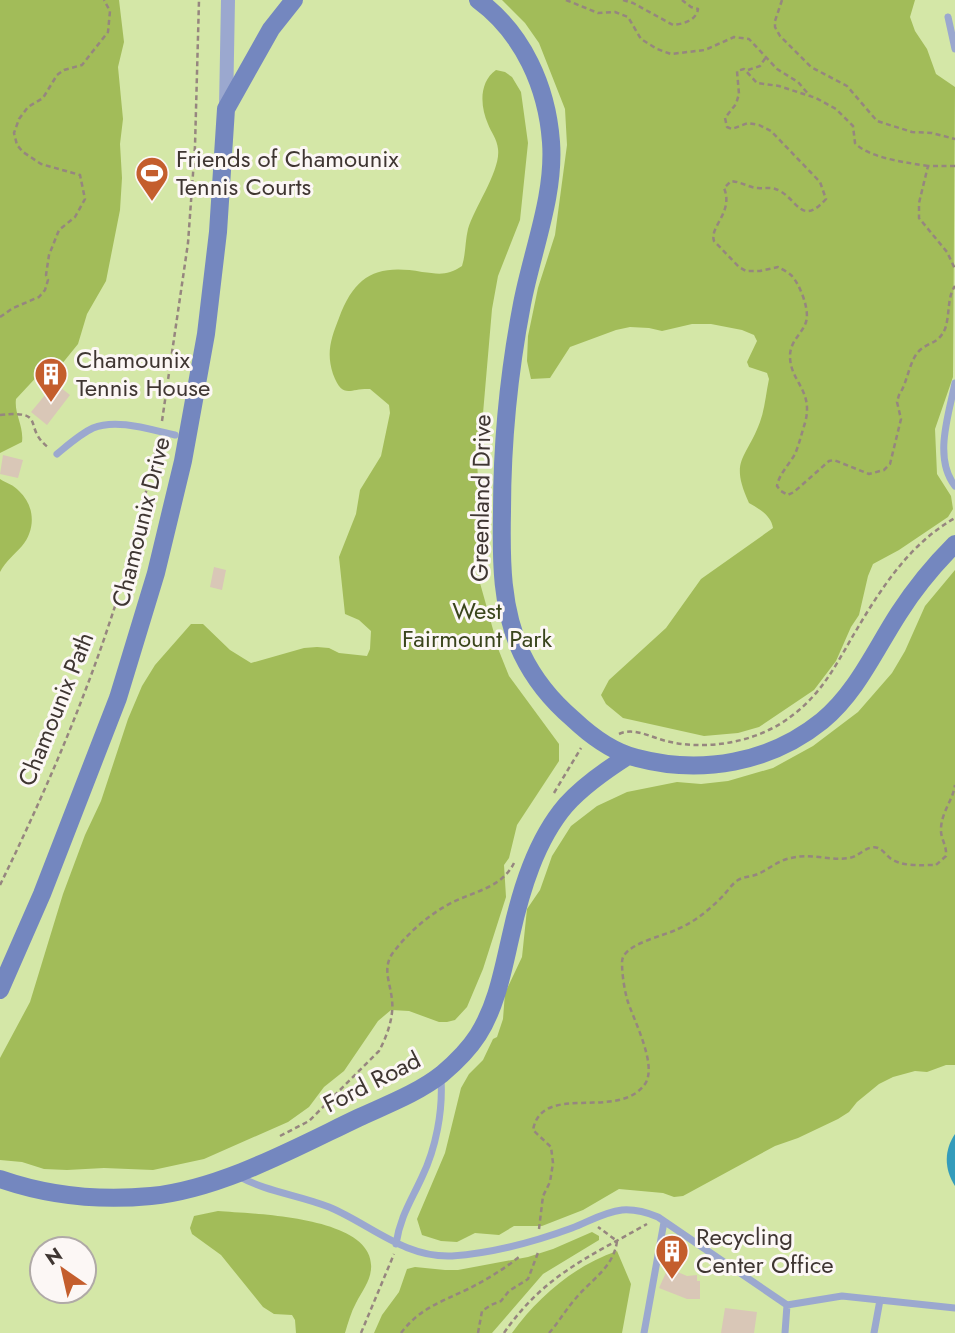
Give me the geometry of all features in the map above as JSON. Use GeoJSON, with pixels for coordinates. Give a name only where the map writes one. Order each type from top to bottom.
{"type":"FeatureCollection","features":[{"type":"Feature","properties":{"kind":"street","name":"Chamounix Drive"},"geometry":{"type":"LineString","coordinates":[[0,990],[42,894],[118,698],[156,573],[184,454],[206,334],[218,232],[226,110],[228,0]]}},
{"type":"Feature","properties":{"kind":"street"},"geometry":{"type":"LineString","coordinates":[[226,110],[271,29],[294,0]]}},
{"type":"Feature","properties":{"kind":"street","name":"Greenland Drive"},"geometry":{"type":"LineString","coordinates":[[478,0],[513,34],[532,66],[545,104],[551,143],[552,162],[547,193],[519,319],[507,407],[501,551],[505,596],[523,656],[543,688],[557,704],[587,732],[613,749],[628,756],[663,764],[721,764],[769,752],[805,734],[848,694],[905,603],[955,544]]}},
{"type":"Feature","properties":{"kind":"street","name":"Ford Road"},"geometry":{"type":"LineString","coordinates":[[0,1180],[52,1193],[82,1197],[116,1198],[177,1192],[235,1174],[390,1103],[440,1075],[465,1051],[486,1020],[504,968],[523,890],[553,823],[581,790],[628,756]]}},
{"type":"Feature","properties":{"kind":"lane"},"geometry":{"type":"LineString","coordinates":[[948,17],[955,48]]}},
{"type":"Feature","properties":{"kind":"lane"},"geometry":{"type":"LineString","coordinates":[[955,383],[944,444],[947,472],[955,485]]}},
{"type":"Feature","properties":{"kind":"lane"},"geometry":{"type":"LineString","coordinates":[[57,454],[86,432],[103,425],[129,426],[175,435]]}},
{"type":"Feature","properties":{"kind":"lane"},"geometry":{"type":"LineString","coordinates":[[396,1244],[403,1212],[429,1159],[442,1098],[440,1075]]}},
{"type":"Feature","properties":{"kind":"lane"},"geometry":{"type":"LineString","coordinates":[[235,1174],[263,1188],[331,1208],[396,1244],[418,1251],[450,1256],[522,1244],[590,1220],[620,1211],[635,1210],[661,1220],[787,1305],[842,1296],[955,1308]]}},
{"type":"Feature","properties":{"kind":"lane"},"geometry":{"type":"LineString","coordinates":[[644,1333],[661,1220]]}},
{"type":"Feature","properties":{"kind":"lane"},"geometry":{"type":"LineString","coordinates":[[874,1333],[880,1300]]}},
{"type":"Feature","properties":{"kind":"lane"},"geometry":{"type":"LineString","coordinates":[[785,1333],[787,1305]]}},
{"type":"Feature","properties":{"kind":"path"},"geometry":{"type":"LineString","coordinates":[[0,317],[39,297],[45,290],[49,255],[59,229],[75,217],[85,200],[80,176],[41,164],[23,152],[17,145],[14,133],[19,119],[28,107],[43,98],[57,75],[82,65],[108,32],[110,11],[104,0]]}},
{"type":"Feature","properties":{"kind":"path","name":"Chamounix Path"},"geometry":{"type":"LineString","coordinates":[[0,886],[65,739],[103,641],[132,548],[160,432],[188,243],[199,0]]}},
{"type":"Feature","properties":{"kind":"path"},"geometry":{"type":"LineString","coordinates":[[566,0],[598,13],[615,12],[628,17],[641,39],[671,54],[705,50],[726,39],[741,37],[754,43],[778,69],[798,82],[810,96]]}},
{"type":"Feature","properties":{"kind":"path"},"geometry":{"type":"LineString","coordinates":[[576,5],[579,0]]}},
{"type":"Feature","properties":{"kind":"path"},"geometry":{"type":"LineString","coordinates":[[623,0],[673,25],[691,20],[698,13],[698,9],[682,0]]}},
{"type":"Feature","properties":{"kind":"path"},"geometry":{"type":"LineString","coordinates":[[782,0],[775,27],[780,36],[811,68],[847,86],[877,121],[912,132],[932,133],[955,139]]}},
{"type":"Feature","properties":{"kind":"path"},"geometry":{"type":"LineString","coordinates":[[766,57],[760,66],[740,69],[736,74],[740,83],[739,93],[736,104],[725,118],[727,127],[732,129],[748,123],[771,131],[820,182],[826,199],[812,210],[803,210],[794,206],[780,191],[767,186],[757,188],[741,181],[731,181],[724,188],[727,196],[722,219],[712,236],[739,267],[752,271],[778,267],[792,276],[805,307],[806,321],[793,342],[790,355],[792,368],[808,400],[797,450],[786,470],[779,476],[777,486],[780,492],[788,495],[794,492],[829,461],[834,460],[869,474],[884,470],[890,464],[901,419],[898,395],[919,350],[937,342],[941,336],[951,303],[950,293],[955,286]]}},
{"type":"Feature","properties":{"kind":"path"},"geometry":{"type":"LineString","coordinates":[[746,70],[757,83],[779,86],[836,108],[853,126],[858,147],[879,156],[928,166],[955,166]]}},
{"type":"Feature","properties":{"kind":"path"},"geometry":{"type":"LineString","coordinates":[[928,166],[918,211],[919,218],[947,252],[955,269]]}},
{"type":"Feature","properties":{"kind":"path"},"geometry":{"type":"LineString","coordinates":[[0,415],[21,412],[26,414],[31,418],[38,438],[57,454]]}},
{"type":"Feature","properties":{"kind":"path"},"geometry":{"type":"LineString","coordinates":[[619,734],[629,731],[667,741],[711,744],[747,738],[778,725],[822,688],[870,609],[908,556],[925,538],[955,518]]}},
{"type":"Feature","properties":{"kind":"path"},"geometry":{"type":"LineString","coordinates":[[551,796],[581,747],[585,745]]}},
{"type":"Feature","properties":{"kind":"path"},"geometry":{"type":"LineString","coordinates":[[478,1333],[482,1311],[501,1301],[509,1291],[528,1279],[538,1256],[542,1196],[550,1182],[553,1163],[551,1147],[533,1130],[535,1118],[546,1109],[575,1101],[598,1104],[629,1097],[639,1091],[649,1076],[638,1024],[626,996],[622,958],[626,952],[696,921],[736,881],[789,858],[804,856],[848,859],[878,848],[898,863],[936,865],[946,856],[947,850],[940,832],[944,810],[954,794],[955,785]]}},
{"type":"Feature","properties":{"kind":"path"},"geometry":{"type":"LineString","coordinates":[[270,1142],[309,1121],[379,1051],[386,1038],[392,1000],[386,969],[395,950],[436,911],[494,885],[512,868],[516,858]]}},
{"type":"Feature","properties":{"kind":"path"},"geometry":{"type":"LineString","coordinates":[[590,1220],[617,1241]]}},
{"type":"Feature","properties":{"kind":"path"},"geometry":{"type":"LineString","coordinates":[[504,1333],[526,1306],[559,1275],[617,1241],[661,1220]]}},
{"type":"Feature","properties":{"kind":"path"},"geometry":{"type":"LineString","coordinates":[[549,1333],[576,1298],[604,1269],[615,1251],[617,1241]]}},
{"type":"Feature","properties":{"kind":"path"},"geometry":{"type":"LineString","coordinates":[[361,1333],[394,1255],[396,1244]]}},
{"type":"Feature","properties":{"kind":"path"},"geometry":{"type":"LineString","coordinates":[[401,1333],[413,1317],[469,1289],[512,1262],[519,1256],[522,1244]]}},
{"type":"Feature","properties":{"kind":"green space","name":"West Fairmount Park"},"geometry":{"type":"Polygon","coordinates":[[[0,0],[955,0],[955,1333],[0,1333],[0,0]]]}},
{"type":"Feature","properties":{"kind":"green space"},"geometry":{"type":"Polygon","coordinates":[[[0,0],[119,0],[124,42],[118,67],[123,119],[120,144],[120,210],[106,281],[87,314],[78,344],[61,365],[56,369],[43,370],[16,399],[22,442],[0,453],[0,0]]]}},
{"type":"Feature","properties":{"kind":"green space"},"geometry":{"type":"Polygon","coordinates":[[[502,0],[915,0],[910,17],[915,31],[927,49],[936,74],[955,87],[953,377],[935,429],[937,474],[951,496],[953,509],[948,517],[873,564],[859,615],[836,661],[814,690],[759,727],[738,733],[704,736],[623,718],[606,704],[601,695],[609,680],[666,628],[701,579],[773,528],[767,516],[749,503],[740,477],[742,460],[760,422],[769,379],[767,373],[749,367],[747,362],[757,341],[754,335],[711,324],[692,324],[662,331],[630,327],[616,330],[570,347],[550,378],[531,379],[527,361],[528,336],[538,288],[555,235],[567,145],[565,109],[539,43],[525,23],[502,0]]]}},
{"type":"Feature","properties":{"kind":"green space"},"geometry":{"type":"Polygon","coordinates":[[[496,70],[512,77],[521,92],[528,143],[520,220],[498,276],[492,309],[477,460],[482,558],[480,583],[499,651],[509,676],[559,744],[559,761],[517,825],[509,858],[504,865],[506,897],[483,969],[467,1007],[455,1020],[447,1022],[439,1022],[409,1011],[391,1010],[378,1021],[344,1071],[324,1087],[309,1107],[288,1122],[204,1159],[153,1170],[44,1169],[22,1162],[0,1160],[0,1058],[30,1002],[63,894],[101,801],[128,719],[142,686],[155,665],[191,624],[203,624],[230,650],[251,663],[317,647],[367,656],[371,631],[359,620],[345,614],[339,557],[356,514],[360,490],[381,456],[390,413],[389,405],[370,389],[347,391],[340,387],[331,366],[332,339],[345,303],[360,282],[370,276],[392,270],[443,274],[462,266],[471,220],[498,158],[497,145],[485,117],[483,102],[486,81],[496,70]]]}},
{"type":"Feature","properties":{"kind":"green space"},"geometry":{"type":"Polygon","coordinates":[[[0,479],[15,487],[24,497],[32,518],[27,539],[0,572],[0,479]]]}},
{"type":"Feature","properties":{"kind":"green space"},"geometry":{"type":"Polygon","coordinates":[[[955,570],[955,1065],[893,1077],[879,1084],[838,1119],[775,1146],[683,1196],[619,1189],[583,1210],[542,1226],[514,1226],[499,1235],[475,1233],[457,1242],[441,1241],[422,1235],[417,1219],[445,1153],[461,1088],[469,1074],[483,1060],[493,1039],[497,1037],[503,1019],[505,993],[522,957],[527,909],[540,890],[552,856],[571,826],[597,806],[627,792],[677,782],[701,784],[728,781],[773,768],[813,746],[858,712],[892,673],[925,606],[955,570]]]}},
{"type":"Feature","properties":{"kind":"green space"},"geometry":{"type":"Polygon","coordinates":[[[218,1211],[310,1221],[334,1228],[354,1238],[367,1251],[371,1269],[345,1333],[296,1333],[292,1315],[274,1314],[263,1307],[221,1255],[192,1234],[190,1228],[194,1216],[218,1211]]]}},
{"type":"Feature","properties":{"kind":"green space"},"geometry":{"type":"Polygon","coordinates":[[[592,1232],[599,1236],[599,1240],[543,1274],[492,1333],[374,1333],[382,1315],[399,1292],[407,1269],[415,1267],[458,1270],[528,1257],[592,1232]]]}},
{"type":"Feature","properties":{"kind":"green space"},"geometry":{"type":"Polygon","coordinates":[[[617,1251],[631,1284],[622,1333],[512,1333],[522,1319],[558,1284],[586,1265],[617,1251]]]}},
{"type":"Feature","properties":{"kind":"water"},"geometry":{"type":"Polygon","coordinates":[[[955,1134],[955,1186],[947,1160],[949,1146],[955,1134]]]}},
{"type":"Feature","properties":{"kind":"building","name":"Chamounix Tennis House"},"geometry":{"type":"Polygon","coordinates":[[[55,383],[70,395],[47,425],[31,412],[55,383]]]}},
{"type":"Feature","properties":{"kind":"building"},"geometry":{"type":"Polygon","coordinates":[[[3,455],[23,460],[18,478],[0,474],[3,455]]]}},
{"type":"Feature","properties":{"kind":"building"},"geometry":{"type":"Polygon","coordinates":[[[214,567],[226,570],[222,590],[210,587],[214,567]]]}},
{"type":"Feature","properties":{"kind":"building"},"geometry":{"type":"Polygon","coordinates":[[[668,1268],[687,1276],[697,1275],[697,1281],[700,1281],[700,1299],[687,1299],[659,1288],[668,1268]]]}},
{"type":"Feature","properties":{"kind":"building"},"geometry":{"type":"Polygon","coordinates":[[[725,1308],[757,1312],[754,1333],[721,1333],[725,1308]]]}},
{"type":"Feature","properties":{"kind":"place","name":"Friends of Chamounix Tennis Courts"},"geometry":{"type":"Point","coordinates":[152,203]}},
{"type":"Feature","properties":{"kind":"place","name":"Chamounix Tennis House"},"geometry":{"type":"Point","coordinates":[51,404]}},
{"type":"Feature","properties":{"kind":"place","name":"Recycling Center Office"},"geometry":{"type":"Point","coordinates":[672,1281]}}]}
